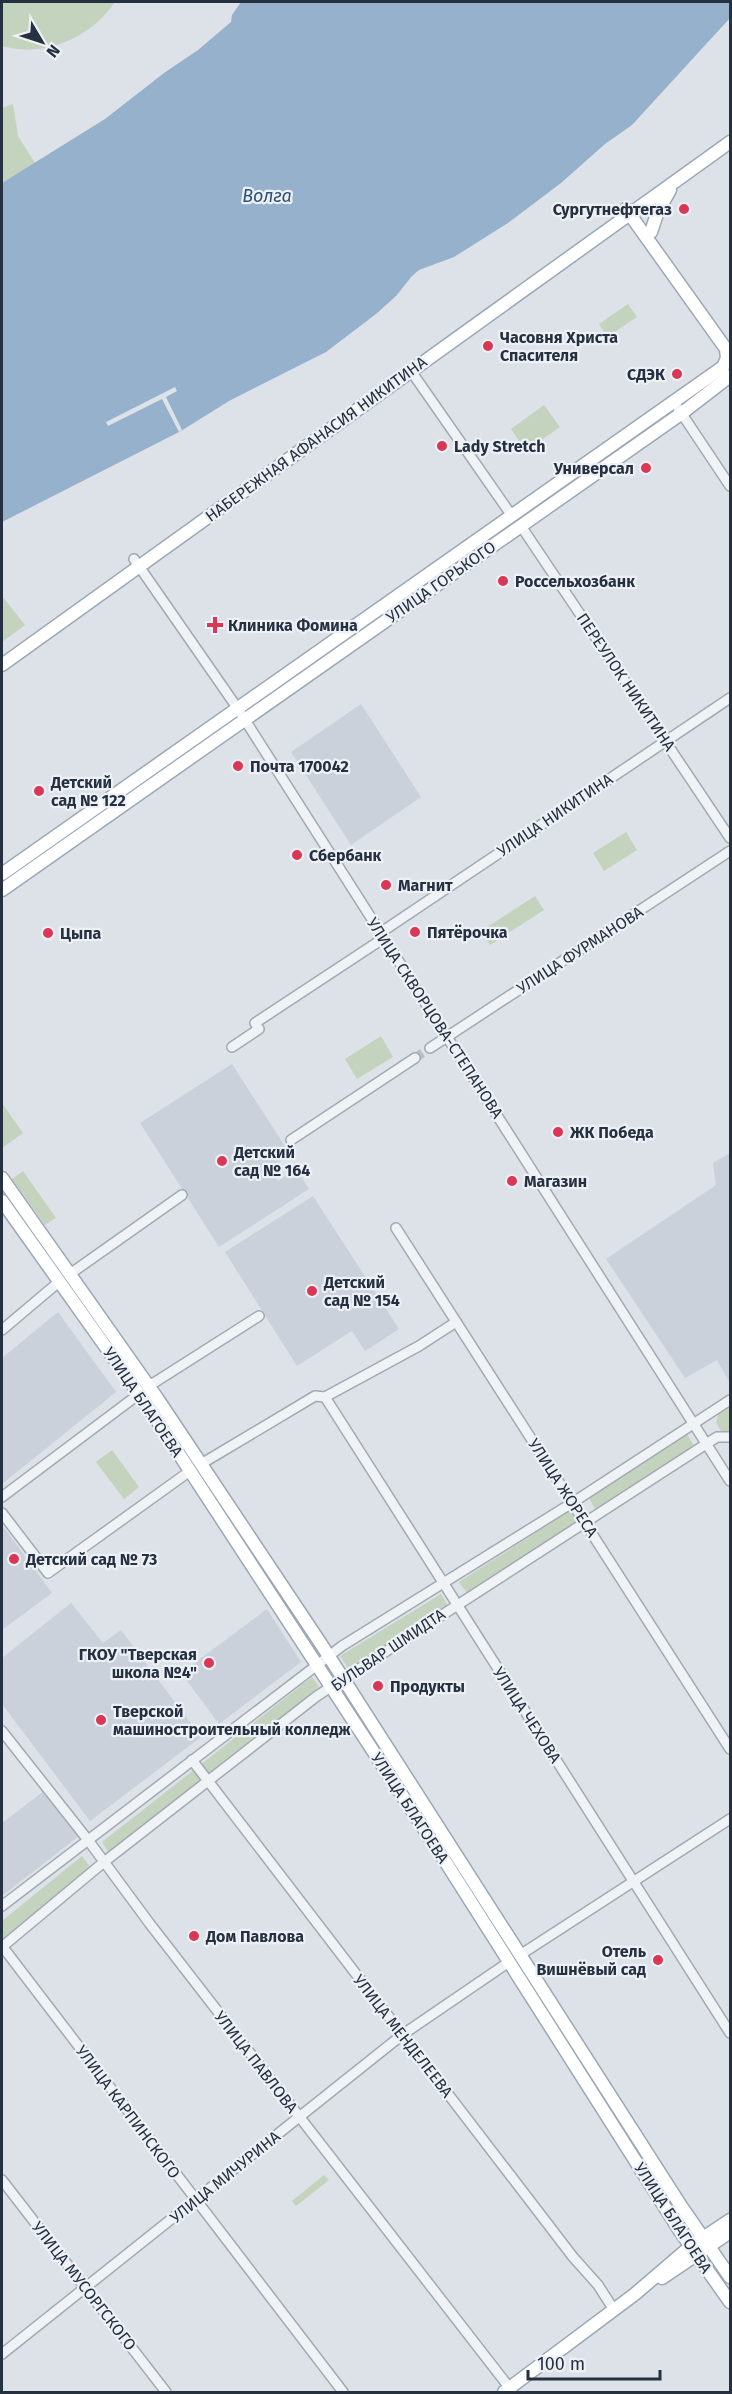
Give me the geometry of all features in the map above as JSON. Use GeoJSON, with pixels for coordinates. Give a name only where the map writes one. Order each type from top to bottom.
{"type":"FeatureCollection","features":[{"type":"Feature","properties":{"kind":"main road"},"geometry":{"type":"LineString","coordinates":[[631,211],[730,133]]}},
{"type":"Feature","properties":{"kind":"main road"},"geometry":{"type":"LineString","coordinates":[[631,211],[676,182],[730,142]]}},
{"type":"Feature","properties":{"kind":"main road"},"geometry":{"type":"LineString","coordinates":[[651,232],[660,207],[676,182]]}},
{"type":"Feature","properties":{"kind":"main road"},"geometry":{"type":"LineString","coordinates":[[631,211],[651,232],[730,343]]}},
{"type":"Feature","properties":{"kind":"main road"},"geometry":{"type":"LineString","coordinates":[[631,211],[726,351],[726,372]]}},
{"type":"Feature","properties":{"kind":"main road","name":"НАБЕРЕЖНАЯ АФАНАСИЯ НИКИТИНА"},"geometry":{"type":"LineString","coordinates":[[2,655],[411,371],[631,211]]}},
{"type":"Feature","properties":{"kind":"main road","name":"НАБЕРЕЖНАЯ АФАНАСИЯ НИКИТИНА"},"geometry":{"type":"LineString","coordinates":[[2,664],[136,562],[631,211]]}},
{"type":"Feature","properties":{"kind":"main road","name":"УЛИЦА ГОРЬКОГО"},"geometry":{"type":"LineString","coordinates":[[2,874],[674,402],[726,372]]}},
{"type":"Feature","properties":{"kind":"main road","name":"УЛИЦА ГОРЬКОГО"},"geometry":{"type":"LineString","coordinates":[[2,890],[682,413],[726,372]]}},
{"type":"Feature","properties":{"kind":"main road","name":"УЛИЦА БЛАГОЕВА"},"geometry":{"type":"LineString","coordinates":[[2,1178],[65,1277],[144,1390],[201,1464],[344,1680],[730,2277]]}},
{"type":"Feature","properties":{"kind":"main road","name":"УЛИЦА БЛАГОЕВА"},"geometry":{"type":"LineString","coordinates":[[2,1201],[65,1277]]}},
{"type":"Feature","properties":{"kind":"main road","name":"УЛИЦА БЛАГОЕВА"},"geometry":{"type":"LineString","coordinates":[[144,1390],[190,1471],[332,1687],[694,2251],[730,2302]]}},
{"type":"Feature","properties":{"kind":"main road"},"geometry":{"type":"LineString","coordinates":[[501,1950],[509,1955],[520,1954]]}},
{"type":"Feature","properties":{"kind":"main road"},"geometry":{"type":"LineString","coordinates":[[509,1962],[518,1961],[528,1967]]}},
{"type":"Feature","properties":{"kind":"main road"},"geometry":{"type":"LineString","coordinates":[[706,2243],[730,2220]]}},
{"type":"Feature","properties":{"kind":"main road"},"geometry":{"type":"LineString","coordinates":[[509,2391],[694,2251],[730,2232]]}},
{"type":"Feature","properties":{"kind":"street"},"geometry":{"type":"LineString","coordinates":[[411,371],[512,516]]}},
{"type":"Feature","properties":{"kind":"street"},"geometry":{"type":"LineString","coordinates":[[674,402],[730,486]]}},
{"type":"Feature","properties":{"kind":"street","name":"ПЕРЕУЛОК НИКИТИНА"},"geometry":{"type":"LineString","coordinates":[[521,526],[730,838]]}},
{"type":"Feature","properties":{"kind":"street","name":"УЛИЦА СКВОРЦОВА-СТЕПАНОВА"},"geometry":{"type":"LineString","coordinates":[[136,562],[238,709],[730,1481]]}},
{"type":"Feature","properties":{"kind":"street","name":"УЛИЦА НИКИТИНА"},"geometry":{"type":"LineString","coordinates":[[232,1047],[259,1029],[255,1023],[730,698]]}},
{"type":"Feature","properties":{"kind":"street","name":"УЛИЦА ФУРМАНОВА"},"geometry":{"type":"LineString","coordinates":[[430,1048],[730,851]]}},
{"type":"Feature","properties":{"kind":"street"},"geometry":{"type":"LineString","coordinates":[[291,1140],[415,1058]]}},
{"type":"Feature","properties":{"kind":"street"},"geometry":{"type":"LineString","coordinates":[[2,1330],[65,1277],[182,1195]]}},
{"type":"Feature","properties":{"kind":"street","name":"УЛИЦА ЖОРЕСА"},"geometry":{"type":"LineString","coordinates":[[396,1228],[730,1749]]}},
{"type":"Feature","properties":{"kind":"street"},"geometry":{"type":"LineString","coordinates":[[2,1497],[144,1390],[259,1316]]}},
{"type":"Feature","properties":{"kind":"street"},"geometry":{"type":"LineString","coordinates":[[201,1464],[315,1396],[325,1397],[419,1346],[456,1322]]}},
{"type":"Feature","properties":{"kind":"street","name":"УЛИЦА ЧЕХОВА"},"geometry":{"type":"LineString","coordinates":[[325,1397],[730,2033]]}},
{"type":"Feature","properties":{"kind":"street","name":"БУЛЬВАР ШМИДТА"},"geometry":{"type":"LineString","coordinates":[[2,1906],[328,1656],[573,1503],[730,1400]]}},
{"type":"Feature","properties":{"kind":"street","name":"БУЛЬВАР ШМИДТА"},"geometry":{"type":"LineString","coordinates":[[2,1946],[104,1862],[332,1687],[456,1604],[707,1443],[717,1437],[730,1437]]}},
{"type":"Feature","properties":{"kind":"street"},"geometry":{"type":"LineString","coordinates":[[2,1513],[48,1573],[190,1471]]}},
{"type":"Feature","properties":{"kind":"street","name":"УЛИЦА ПАВЛОВА"},"geometry":{"type":"LineString","coordinates":[[2,1731],[509,2391]]}},
{"type":"Feature","properties":{"kind":"street","name":"УЛИЦА МЕНДЕЛЕЕВА"},"geometry":{"type":"LineString","coordinates":[[192,1761],[573,2257],[598,2285],[614,2310]]}},
{"type":"Feature","properties":{"kind":"street"},"geometry":{"type":"LineString","coordinates":[[520,1954],[730,1819]]}},
{"type":"Feature","properties":{"kind":"street","name":"УЛИЦА КАРПИНСКОГО"},"geometry":{"type":"LineString","coordinates":[[2,1946],[343,2392]]}},
{"type":"Feature","properties":{"kind":"street","name":"УЛИЦА МИЧУРИНА"},"geometry":{"type":"LineString","coordinates":[[2,2354],[402,2035],[509,1962]]}},
{"type":"Feature","properties":{"kind":"street","name":"УЛИЦА МУСОРГСКОГО"},"geometry":{"type":"LineString","coordinates":[[2,2181],[166,2392]]}},
{"type":"Feature","properties":{"kind":"shaded area"},"geometry":{"type":"Polygon","coordinates":[[[361,704],[421,797],[351,845],[291,752],[361,704]]]}},
{"type":"Feature","properties":{"kind":"shaded area","name":"Детский сад № 164"},"geometry":{"type":"Polygon","coordinates":[[[232,1064],[290,1154],[269,1168],[278,1181],[296,1169],[309,1189],[219,1247],[140,1123],[232,1064]]]}},
{"type":"Feature","properties":{"kind":"shaded area"},"geometry":{"type":"Polygon","coordinates":[[[730,1153],[730,1383],[717,1360],[685,1378],[606,1259],[716,1185],[713,1163],[730,1153]]]}},
{"type":"Feature","properties":{"kind":"shaded area","name":"Детский сад № 154"},"geometry":{"type":"Polygon","coordinates":[[[313,1196],[399,1329],[365,1351],[352,1331],[297,1366],[225,1252],[313,1196]]]}},
{"type":"Feature","properties":{"kind":"shaded area"},"geometry":{"type":"Polygon","coordinates":[[[58,1312],[116,1392],[2,1484],[2,1358],[58,1312]]]}},
{"type":"Feature","properties":{"kind":"shaded area","name":"Детский сад № 73"},"geometry":{"type":"Polygon","coordinates":[[[2,1525],[52,1593],[2,1630],[2,1525]]]}},
{"type":"Feature","properties":{"kind":"shaded area","name":"Тверской машиностроительный колледж"},"geometry":{"type":"Polygon","coordinates":[[[71,1603],[103,1643],[121,1630],[201,1737],[90,1821],[2,1704],[2,1658],[71,1603]]]}},
{"type":"Feature","properties":{"kind":"shaded area"},"geometry":{"type":"Polygon","coordinates":[[[267,1609],[301,1662],[219,1724],[181,1673],[267,1609]]]}},
{"type":"Feature","properties":{"kind":"shaded area"},"geometry":{"type":"Polygon","coordinates":[[[44,1791],[79,1836],[2,1896],[2,1823],[44,1791]]]}},
{"type":"Feature","properties":{"kind":"green space"},"geometry":{"type":"Polygon","coordinates":[[[2,2],[115,2],[105,15],[80,35],[50,47],[18,49],[2,46],[2,2]]]}},
{"type":"Feature","properties":{"kind":"green space"},"geometry":{"type":"Polygon","coordinates":[[[13,104],[18,136],[35,163],[2,183],[2,108],[13,104]]]}},
{"type":"Feature","properties":{"kind":"green space"},"geometry":{"type":"Polygon","coordinates":[[[628,304],[637,317],[607,337],[599,324],[628,304]]]}},
{"type":"Feature","properties":{"kind":"green space"},"geometry":{"type":"Polygon","coordinates":[[[544,405],[560,427],[526,451],[511,429],[544,405]]]}},
{"type":"Feature","properties":{"kind":"green space"},"geometry":{"type":"Polygon","coordinates":[[[2,596],[25,625],[2,642],[2,596]]]}},
{"type":"Feature","properties":{"kind":"green space"},"geometry":{"type":"Polygon","coordinates":[[[626,832],[637,850],[604,871],[593,853],[626,832]]]}},
{"type":"Feature","properties":{"kind":"green space"},"geometry":{"type":"Polygon","coordinates":[[[535,896],[544,910],[490,945],[481,931],[535,896]]]}},
{"type":"Feature","properties":{"kind":"green space"},"geometry":{"type":"Polygon","coordinates":[[[381,1036],[393,1057],[357,1079],[345,1059],[381,1036]]]}},
{"type":"Feature","properties":{"kind":"green space"},"geometry":{"type":"Polygon","coordinates":[[[2,1103],[23,1133],[2,1148],[2,1103]]]}},
{"type":"Feature","properties":{"kind":"green space"},"geometry":{"type":"Polygon","coordinates":[[[23,1171],[56,1218],[45,1225],[12,1179],[23,1171]]]}},
{"type":"Feature","properties":{"kind":"green space"},"geometry":{"type":"Polygon","coordinates":[[[730,1406],[730,1431],[721,1431],[716,1422],[719,1413],[730,1406]]]}},
{"type":"Feature","properties":{"kind":"green space"},"geometry":{"type":"Polygon","coordinates":[[[687,1434],[694,1446],[595,1509],[589,1498],[687,1434]]]}},
{"type":"Feature","properties":{"kind":"green space"},"geometry":{"type":"Polygon","coordinates":[[[112,1450],[139,1487],[124,1499],[96,1462],[112,1450]]]}},
{"type":"Feature","properties":{"kind":"green space"},"geometry":{"type":"Polygon","coordinates":[[[573,1509],[580,1520],[467,1593],[459,1582],[573,1509]]]}},
{"type":"Feature","properties":{"kind":"green space"},"geometry":{"type":"Polygon","coordinates":[[[441,1594],[448,1606],[348,1668],[340,1656],[441,1594]]]}},
{"type":"Feature","properties":{"kind":"green space"},"geometry":{"type":"Polygon","coordinates":[[[312,1677],[319,1687],[109,1853],[102,1842],[312,1677]]]}},
{"type":"Feature","properties":{"kind":"green space"},"geometry":{"type":"Polygon","coordinates":[[[82,1856],[91,1868],[3,1938],[2,1921],[82,1856]]]}},
{"type":"Feature","properties":{"kind":"green space"},"geometry":{"type":"Polygon","coordinates":[[[324,2175],[329,2180],[296,2206],[292,2201],[324,2175]]]}},
{"type":"Feature","properties":{"kind":"water","name":"Волга"},"geometry":{"type":"Polygon","coordinates":[[[241,2],[730,2],[730,18],[632,125],[605,144],[561,183],[508,223],[454,257],[419,270],[376,314],[326,352],[229,401],[181,431],[2,522],[2,183],[105,119],[198,50],[231,22],[232,15],[241,2]]]}},
{"type":"Feature","properties":{"kind":"pier"},"geometry":{"type":"Polygon","coordinates":[[[175,387],[177,391],[166,397],[182,430],[179,432],[162,399],[108,426],[106,422],[175,387]]]}},
{"type":"Feature","properties":{"kind":"tunnel"},"geometry":{"type":"LineString","coordinates":[[415,1058],[430,1048]]}},
{"type":"Feature","properties":{"kind":"place","name":"Сургутнефтегаз"},"geometry":{"type":"Point","coordinates":[684,209]}},
{"type":"Feature","properties":{"kind":"place","name":"Часовня Христа Спасителя"},"geometry":{"type":"Point","coordinates":[488,346]}},
{"type":"Feature","properties":{"kind":"place","name":"СДЭК"},"geometry":{"type":"Point","coordinates":[677,374]}},
{"type":"Feature","properties":{"kind":"place","name":"Lady Stretch"},"geometry":{"type":"Point","coordinates":[442,446]}},
{"type":"Feature","properties":{"kind":"place","name":"Универсал"},"geometry":{"type":"Point","coordinates":[646,468]}},
{"type":"Feature","properties":{"kind":"place","name":"Россельхозбанк"},"geometry":{"type":"Point","coordinates":[503,581]}},
{"type":"Feature","properties":{"kind":"place","name":"Клиника Фомина"},"geometry":{"type":"Point","coordinates":[215,625]}},
{"type":"Feature","properties":{"kind":"place","name":"Почта 170042"},"geometry":{"type":"Point","coordinates":[238,766]}},
{"type":"Feature","properties":{"kind":"place","name":"Детский сад № 122"},"geometry":{"type":"Point","coordinates":[39,791]}},
{"type":"Feature","properties":{"kind":"place","name":"Сбербанк"},"geometry":{"type":"Point","coordinates":[297,855]}},
{"type":"Feature","properties":{"kind":"place","name":"Магнит"},"geometry":{"type":"Point","coordinates":[386,885]}},
{"type":"Feature","properties":{"kind":"place","name":"Пятёрочка"},"geometry":{"type":"Point","coordinates":[415,932]}},
{"type":"Feature","properties":{"kind":"place","name":"Цыпа"},"geometry":{"type":"Point","coordinates":[48,933]}},
{"type":"Feature","properties":{"kind":"place","name":"ЖК Победа"},"geometry":{"type":"Point","coordinates":[558,1132]}},
{"type":"Feature","properties":{"kind":"place","name":"Детский сад № 164"},"geometry":{"type":"Point","coordinates":[222,1161]}},
{"type":"Feature","properties":{"kind":"place","name":"Магазин"},"geometry":{"type":"Point","coordinates":[512,1181]}},
{"type":"Feature","properties":{"kind":"place","name":"Детский сад № 154"},"geometry":{"type":"Point","coordinates":[312,1291]}},
{"type":"Feature","properties":{"kind":"place","name":"Детский сад № 73"},"geometry":{"type":"Point","coordinates":[14,1559]}},
{"type":"Feature","properties":{"kind":"place","name":"ГКОУ \"Тверская школа №4\""},"geometry":{"type":"Point","coordinates":[209,1663]}},
{"type":"Feature","properties":{"kind":"place","name":"Продукты"},"geometry":{"type":"Point","coordinates":[378,1686]}},
{"type":"Feature","properties":{"kind":"place","name":"Тверской машиностроительный колледж"},"geometry":{"type":"Point","coordinates":[101,1720]}},
{"type":"Feature","properties":{"kind":"place","name":"Дом Павлова"},"geometry":{"type":"Point","coordinates":[194,1936]}},
{"type":"Feature","properties":{"kind":"place","name":"Отель Вишнёвый сад"},"geometry":{"type":"Point","coordinates":[658,1960]}}]}
